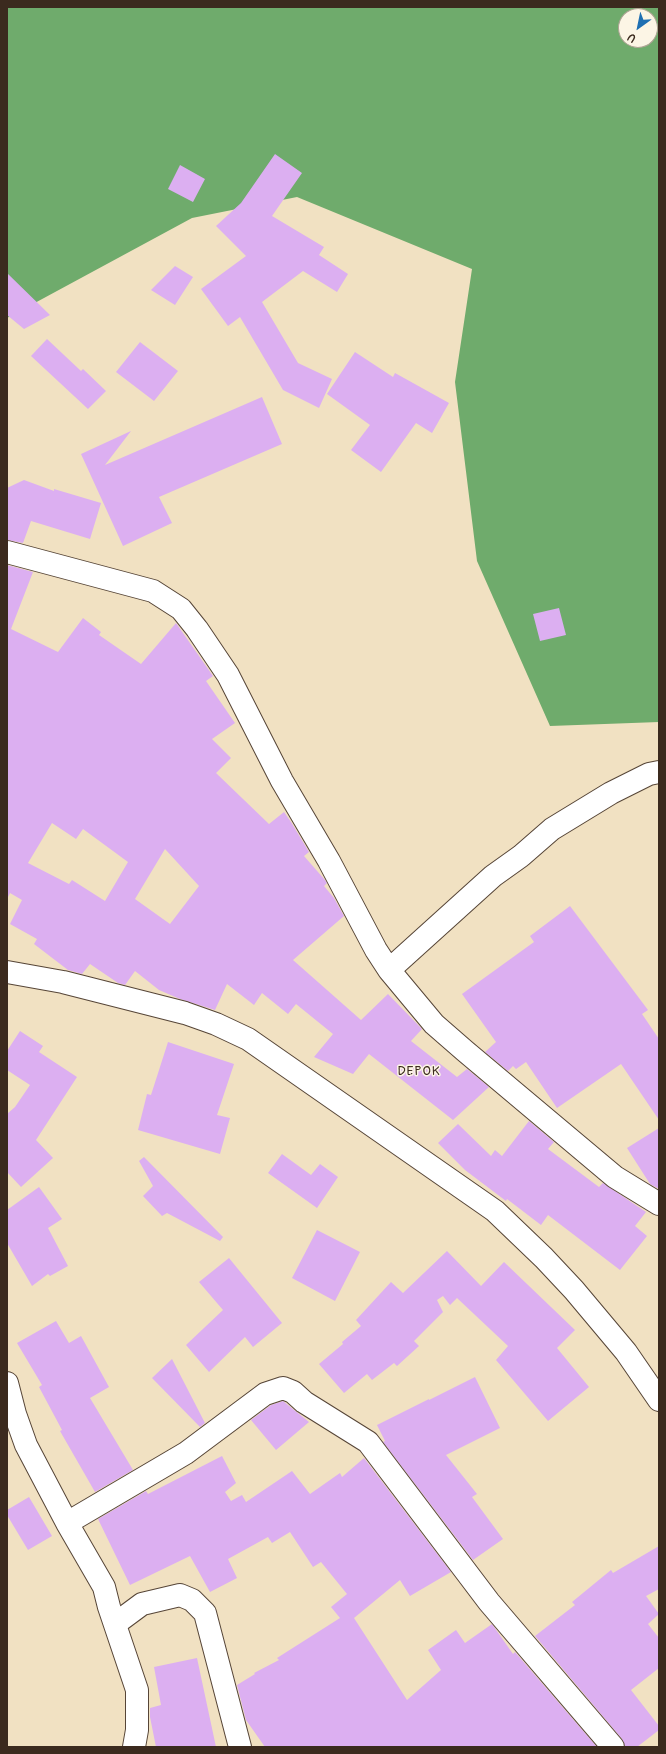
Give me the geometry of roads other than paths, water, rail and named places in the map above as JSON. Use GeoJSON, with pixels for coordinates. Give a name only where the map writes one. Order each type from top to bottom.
{"type":"FeatureCollection","features":[{"type":"Feature","properties":{"kind":"street"},"geometry":{"type":"LineString","coordinates":[[7,552],[154,591],[181,609],[197,629],[228,675],[282,781],[329,861],[376,950],[389,970],[434,1024],[465,1051],[616,1177],[659,1204]]}},
{"type":"Feature","properties":{"kind":"street"},"geometry":{"type":"LineString","coordinates":[[389,970],[493,876],[521,856],[552,830],[611,793],[649,774],[659,772]]}},
{"type":"Feature","properties":{"kind":"street"},"geometry":{"type":"LineString","coordinates":[[7,972],[63,982],[185,1013],[216,1024],[248,1039],[394,1139],[495,1211],[544,1258],[574,1290],[626,1352],[659,1400]]}},
{"type":"Feature","properties":{"kind":"street"},"geometry":{"type":"LineString","coordinates":[[7,1383],[15,1414],[26,1445],[67,1523],[104,1587],[137,1690],[138,1730],[134,1747]]}},
{"type":"Feature","properties":{"kind":"street"},"geometry":{"type":"LineString","coordinates":[[67,1523],[186,1453],[265,1394],[282,1388],[293,1392],[304,1402],[368,1442],[489,1602],[613,1747]]}},
{"type":"Feature","properties":{"kind":"street"},"geometry":{"type":"LineString","coordinates":[[115,1624],[142,1604],[180,1595],[192,1600],[205,1613],[240,1747]]}},
{"type":"Feature","properties":{"kind":"district","name":"DEPOK"},"geometry":{"type":"Point","coordinates":[419,1072]}}]}
